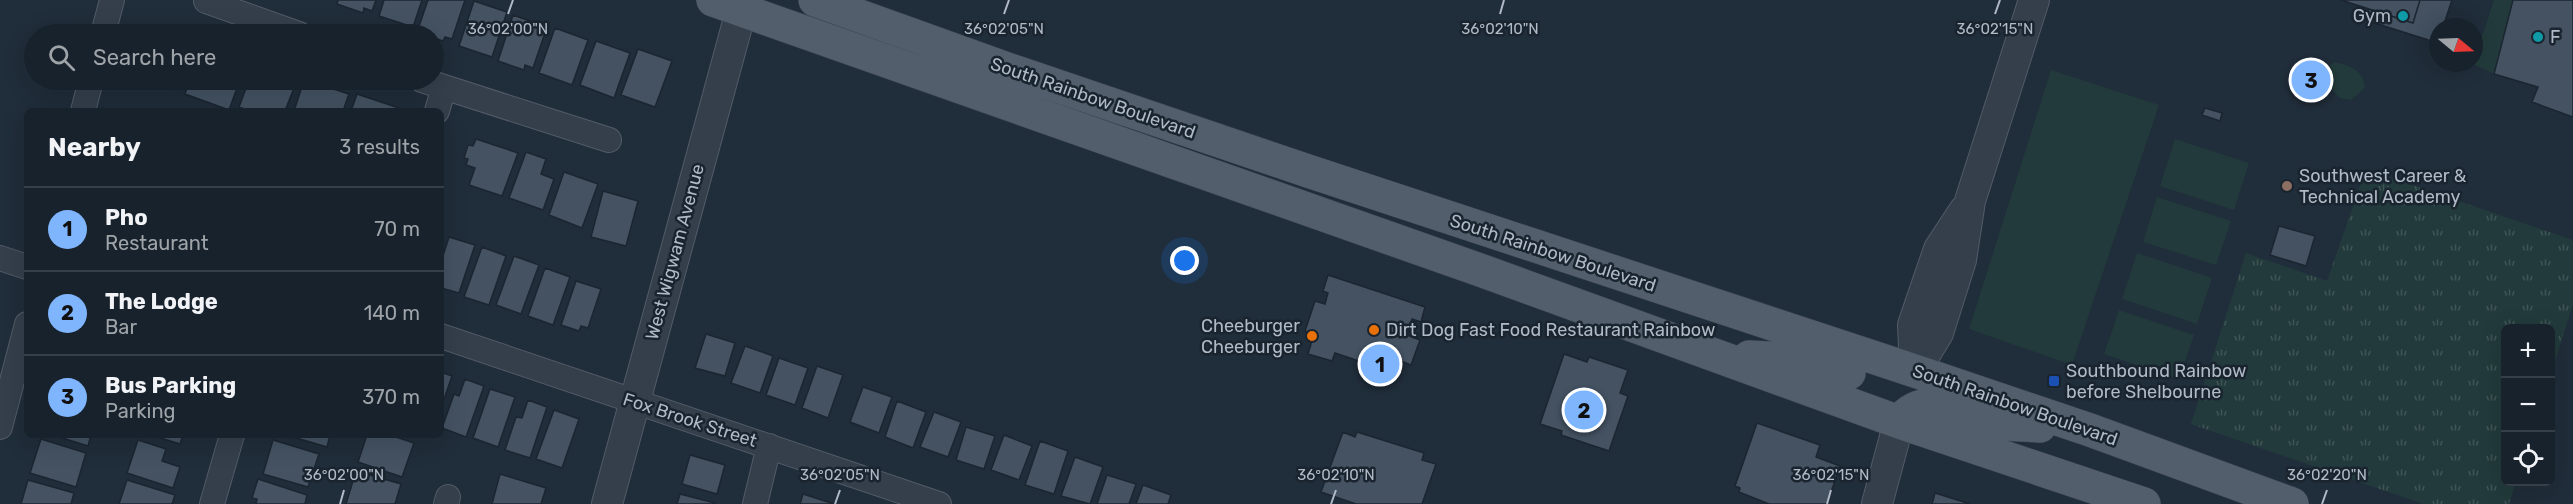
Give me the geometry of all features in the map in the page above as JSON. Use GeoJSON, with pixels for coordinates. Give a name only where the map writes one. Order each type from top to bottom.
{"type":"FeatureCollection","features":[{"type":"Feature","properties":{"kind":"main road","name":"South Rainbow Boulevard"},"geometry":{"type":"LineString","coordinates":[[815,0],[1010,70],[1308,171],[1915,370],[2090,430],[2292,504]]}},
{"type":"Feature","properties":{"kind":"main road","name":"South Rainbow Boulevard"},"geometry":{"type":"LineString","coordinates":[[732,3],[1899,422],[2145,504]]}},
{"type":"Feature","properties":{"kind":"main road"},"geometry":{"type":"LineString","coordinates":[[1139,150],[1219,156],[1288,179],[1308,171]]}},
{"type":"Feature","properties":{"kind":"main road"},"geometry":{"type":"LineString","coordinates":[[1333,218],[1349,211],[1380,210],[1429,226],[1529,245]]}},
{"type":"Feature","properties":{"kind":"main road"},"geometry":{"type":"LineString","coordinates":[[1718,356],[1808,360],[1876,380],[1899,380],[1915,370]]}},
{"type":"Feature","properties":{"kind":"main road"},"geometry":{"type":"LineString","coordinates":[[1899,422],[1908,411],[1919,406],[1936,405],[1993,422],[2090,430]]}},
{"type":"Feature","properties":{"kind":"street"},"geometry":{"type":"LineString","coordinates":[[106,24],[112,0]]}},
{"type":"Feature","properties":{"kind":"street"},"geometry":{"type":"LineString","coordinates":[[1915,370],[1938,333],[1961,260],[1970,201],[2034,0]]}},
{"type":"Feature","properties":{"kind":"street"},"geometry":{"type":"LineString","coordinates":[[206,1],[271,24]]}},
{"type":"Feature","properties":{"kind":"street","name":"West Wigwam Avenue"},"geometry":{"type":"LineString","coordinates":[[608,504],[732,3]]}},
{"type":"Feature","properties":{"kind":"street"},"geometry":{"type":"LineString","coordinates":[[444,87],[609,140]]}},
{"type":"Feature","properties":{"kind":"street"},"geometry":{"type":"LineString","coordinates":[[84,108],[88,90]]}},
{"type":"Feature","properties":{"kind":"street"},"geometry":{"type":"LineString","coordinates":[[434,90],[437,108]]}},
{"type":"Feature","properties":{"kind":"street"},"geometry":{"type":"LineString","coordinates":[[0,258],[24,266]]}},
{"type":"Feature","properties":{"kind":"street"},"geometry":{"type":"LineString","coordinates":[[0,427],[24,335]]}},
{"type":"Feature","properties":{"kind":"street","name":"Fox Brook Street"},"geometry":{"type":"LineString","coordinates":[[444,337],[939,504]]}},
{"type":"Feature","properties":{"kind":"street"},"geometry":{"type":"LineString","coordinates":[[1877,504],[1899,422]]}},
{"type":"Feature","properties":{"kind":"street"},"geometry":{"type":"LineString","coordinates":[[212,504],[230,438]]}},
{"type":"Feature","properties":{"kind":"street"},"geometry":{"type":"LineString","coordinates":[[754,504],[769,446]]}},
{"type":"Feature","properties":{"kind":"green space"},"geometry":{"type":"Polygon","coordinates":[[[2494,0],[2513,0],[2494,74],[2483,69],[2483,34],[2494,0]]]}},
{"type":"Feature","properties":{"kind":"green space"},"geometry":{"type":"Polygon","coordinates":[[[2335,62],[2351,67],[2362,77],[2365,88],[2351,100],[2340,98],[2333,91],[2330,65],[2335,62]]]}},
{"type":"Feature","properties":{"kind":"green space"},"geometry":{"type":"Polygon","coordinates":[[[2051,70],[2159,105],[2072,365],[1969,329],[2051,70]]]}},
{"type":"Feature","properties":{"kind":"green space"},"geometry":{"type":"Polygon","coordinates":[[[2175,139],[2249,163],[2234,210],[2160,186],[2175,139]]]}},
{"type":"Feature","properties":{"kind":"green space"},"geometry":{"type":"Polygon","coordinates":[[[2383,175],[2573,240],[2573,304],[2555,361],[2555,324],[2501,324],[2501,486],[2515,486],[2509,504],[2423,504],[2191,424],[2246,253],[2327,281],[2362,180],[2383,175]]]}},
{"type":"Feature","properties":{"kind":"green space"},"geometry":{"type":"Polygon","coordinates":[[[2157,197],[2231,221],[2216,265],[2143,242],[2157,197]]]}},
{"type":"Feature","properties":{"kind":"green space"},"geometry":{"type":"Polygon","coordinates":[[[2137,253],[2212,278],[2197,324],[2122,299],[2137,253]]]}},
{"type":"Feature","properties":{"kind":"green space"},"geometry":{"type":"Polygon","coordinates":[[[2119,310],[2194,335],[2179,379],[2104,354],[2119,310]]]}},
{"type":"Feature","properties":{"kind":"building"},"geometry":{"type":"Polygon","coordinates":[[[338,0],[376,0],[372,11],[364,8],[363,13],[337,4],[338,0]]]}},
{"type":"Feature","properties":{"kind":"building"},"geometry":{"type":"Polygon","coordinates":[[[384,0],[422,0],[414,24],[404,24],[379,16],[384,0]]]}},
{"type":"Feature","properties":{"kind":"building"},"geometry":{"type":"Polygon","coordinates":[[[428,0],[465,0],[452,39],[445,37],[444,39],[444,24],[420,24],[428,0]]]}},
{"type":"Feature","properties":{"kind":"building","name":"Gym"},"geometry":{"type":"Polygon","coordinates":[[[2341,0],[2420,0],[2413,23],[2341,0]]]}},
{"type":"Feature","properties":{"kind":"building"},"geometry":{"type":"Polygon","coordinates":[[[2420,0],[2452,0],[2446,18],[2429,18],[2429,40],[2365,20],[2369,9],[2413,23],[2420,0]]]}},
{"type":"Feature","properties":{"kind":"building","name":"F"},"geometry":{"type":"Polygon","coordinates":[[[2513,0],[2573,0],[2573,117],[2532,102],[2538,87],[2494,74],[2513,0]]]}},
{"type":"Feature","properties":{"kind":"building"},"geometry":{"type":"Polygon","coordinates":[[[474,1],[507,12],[492,57],[459,46],[474,1]]]}},
{"type":"Feature","properties":{"kind":"building"},"geometry":{"type":"Polygon","coordinates":[[[513,15],[547,27],[533,68],[525,65],[524,70],[498,61],[513,15]]]}},
{"type":"Feature","properties":{"kind":"building"},"geometry":{"type":"Polygon","coordinates":[[[555,28],[588,40],[572,85],[539,73],[555,28]]]}},
{"type":"Feature","properties":{"kind":"building"},"geometry":{"type":"Polygon","coordinates":[[[596,41],[630,53],[614,98],[580,85],[596,41]]]}},
{"type":"Feature","properties":{"kind":"building"},"geometry":{"type":"Polygon","coordinates":[[[638,49],[672,61],[655,107],[621,95],[638,49]]]}},
{"type":"Feature","properties":{"kind":"building"},"geometry":{"type":"Polygon","coordinates":[[[186,90],[236,90],[230,108],[224,108],[185,94],[186,90]]]}},
{"type":"Feature","properties":{"kind":"building"},"geometry":{"type":"Polygon","coordinates":[[[245,90],[293,90],[286,108],[239,107],[245,90]]]}},
{"type":"Feature","properties":{"kind":"building"},"geometry":{"type":"Polygon","coordinates":[[[301,90],[336,90],[349,94],[344,108],[295,108],[301,90]]]}},
{"type":"Feature","properties":{"kind":"building"},"geometry":{"type":"Polygon","coordinates":[[[357,94],[399,108],[352,108],[357,94]]]}},
{"type":"Feature","properties":{"kind":"building"},"geometry":{"type":"Polygon","coordinates":[[[2205,108],[2222,113],[2220,121],[2202,115],[2205,108]]]}},
{"type":"Feature","properties":{"kind":"building"},"geometry":{"type":"Polygon","coordinates":[[[476,139],[518,153],[502,196],[469,185],[475,168],[466,165],[468,159],[464,158],[468,145],[473,146],[476,139]]]}},
{"type":"Feature","properties":{"kind":"building"},"geometry":{"type":"Polygon","coordinates":[[[526,152],[546,159],[541,174],[554,179],[543,210],[509,198],[526,152]]]}},
{"type":"Feature","properties":{"kind":"building"},"geometry":{"type":"Polygon","coordinates":[[[564,172],[598,184],[582,228],[549,215],[564,172]]]}},
{"type":"Feature","properties":{"kind":"building"},"geometry":{"type":"Polygon","coordinates":[[[603,191],[638,201],[626,246],[591,237],[603,191]]]}},
{"type":"Feature","properties":{"kind":"building"},"geometry":{"type":"Polygon","coordinates":[[[2279,226],[2315,236],[2306,266],[2270,255],[2279,226]]]}},
{"type":"Feature","properties":{"kind":"building"},"geometry":{"type":"Polygon","coordinates":[[[449,237],[475,245],[459,293],[444,289],[444,253],[449,237]]]}},
{"type":"Feature","properties":{"kind":"building"},"geometry":{"type":"Polygon","coordinates":[[[482,247],[506,256],[489,305],[464,297],[482,247]]]}},
{"type":"Feature","properties":{"kind":"building"},"geometry":{"type":"Polygon","coordinates":[[[514,256],[539,265],[521,314],[496,305],[514,256]]]}},
{"type":"Feature","properties":{"kind":"building"},"geometry":{"type":"Polygon","coordinates":[[[545,268],[570,277],[553,325],[528,316],[545,268]]]}},
{"type":"Feature","properties":{"kind":"building"},"geometry":{"type":"Polygon","coordinates":[[[1328,275],[1425,307],[1421,322],[1412,319],[1407,335],[1420,340],[1411,365],[1398,360],[1394,373],[1335,353],[1332,361],[1308,354],[1314,334],[1305,331],[1315,301],[1325,304],[1328,293],[1323,291],[1328,275]]]}},
{"type":"Feature","properties":{"kind":"building"},"geometry":{"type":"Polygon","coordinates":[[[576,281],[601,289],[588,328],[581,326],[579,331],[561,325],[576,281]]]}},
{"type":"Feature","properties":{"kind":"building"},"geometry":{"type":"Polygon","coordinates":[[[706,334],[735,343],[725,376],[695,368],[706,334]]]}},
{"type":"Feature","properties":{"kind":"building"},"geometry":{"type":"Polygon","coordinates":[[[745,346],[773,356],[760,393],[731,383],[745,346]]]}},
{"type":"Feature","properties":{"kind":"building"},"geometry":{"type":"Polygon","coordinates":[[[1564,354],[1587,362],[1589,357],[1628,370],[1620,393],[1628,396],[1609,451],[1561,435],[1562,431],[1540,424],[1564,354]]]}},
{"type":"Feature","properties":{"kind":"building"},"geometry":{"type":"Polygon","coordinates":[[[779,358],[808,368],[795,405],[766,395],[779,358]]]}},
{"type":"Feature","properties":{"kind":"building"},"geometry":{"type":"Polygon","coordinates":[[[817,366],[843,375],[828,418],[802,408],[817,366]]]}},
{"type":"Feature","properties":{"kind":"building"},"geometry":{"type":"Polygon","coordinates":[[[444,373],[452,376],[444,399],[444,373]]]}},
{"type":"Feature","properties":{"kind":"building"},"geometry":{"type":"Polygon","coordinates":[[[465,379],[484,386],[466,437],[444,429],[454,394],[459,396],[465,379]]]}},
{"type":"Feature","properties":{"kind":"building"},"geometry":{"type":"Polygon","coordinates":[[[863,387],[892,397],[879,433],[850,422],[863,387]]]}},
{"type":"Feature","properties":{"kind":"building"},"geometry":{"type":"Polygon","coordinates":[[[490,389],[515,397],[498,447],[473,438],[490,389]]]}},
{"type":"Feature","properties":{"kind":"building"},"geometry":{"type":"Polygon","coordinates":[[[528,400],[547,407],[530,458],[505,450],[516,417],[522,418],[528,400]]]}},
{"type":"Feature","properties":{"kind":"building"},"geometry":{"type":"Polygon","coordinates":[[[897,401],[926,412],[913,448],[885,437],[897,401]]]}},
{"type":"Feature","properties":{"kind":"building"},"geometry":{"type":"Polygon","coordinates":[[[554,410],[579,419],[562,468],[536,459],[554,410]]]}},
{"type":"Feature","properties":{"kind":"building"},"geometry":{"type":"Polygon","coordinates":[[[934,412],[961,422],[948,457],[920,447],[934,412]]]}},
{"type":"Feature","properties":{"kind":"building"},"geometry":{"type":"Polygon","coordinates":[[[1757,423],[1820,445],[1816,457],[1840,466],[1827,504],[1769,504],[1739,492],[1740,488],[1735,486],[1757,423]]]}},
{"type":"Feature","properties":{"kind":"building"},"geometry":{"type":"Polygon","coordinates":[[[966,427],[995,436],[984,469],[956,460],[966,427]]]}},
{"type":"Feature","properties":{"kind":"building"},"geometry":{"type":"Polygon","coordinates":[[[1343,432],[1355,437],[1357,432],[1424,453],[1422,460],[1436,464],[1422,504],[1356,504],[1321,492],[1343,432]]]}},
{"type":"Feature","properties":{"kind":"building"},"geometry":{"type":"Polygon","coordinates":[[[1004,435],[1032,446],[1019,480],[991,470],[1004,435]]]}},
{"type":"Feature","properties":{"kind":"building"},"geometry":{"type":"Polygon","coordinates":[[[63,438],[90,438],[88,446],[63,438]]]}},
{"type":"Feature","properties":{"kind":"building"},"geometry":{"type":"Polygon","coordinates":[[[161,438],[182,438],[180,444],[161,438]]]}},
{"type":"Feature","properties":{"kind":"building"},"geometry":{"type":"Polygon","coordinates":[[[296,438],[329,438],[327,447],[296,438]]]}},
{"type":"Feature","properties":{"kind":"building"},"geometry":{"type":"Polygon","coordinates":[[[366,438],[399,438],[414,443],[402,477],[358,462],[366,438]]]}},
{"type":"Feature","properties":{"kind":"building"},"geometry":{"type":"Polygon","coordinates":[[[41,439],[86,453],[76,487],[30,473],[41,439]]]}},
{"type":"Feature","properties":{"kind":"building"},"geometry":{"type":"Polygon","coordinates":[[[138,440],[166,449],[162,461],[180,467],[173,488],[127,473],[138,440]]]}},
{"type":"Feature","properties":{"kind":"building"},"geometry":{"type":"Polygon","coordinates":[[[273,440],[319,454],[308,487],[263,474],[273,440]]]}},
{"type":"Feature","properties":{"kind":"building"},"geometry":{"type":"Polygon","coordinates":[[[1040,441],[1068,451],[1054,494],[1025,485],[1040,441]]]}},
{"type":"Feature","properties":{"kind":"building"},"geometry":{"type":"Polygon","coordinates":[[[690,455],[725,465],[717,494],[682,484],[690,455]]]}},
{"type":"Feature","properties":{"kind":"building"},"geometry":{"type":"Polygon","coordinates":[[[1075,457],[1103,467],[1090,504],[1061,496],[1075,457]]]}},
{"type":"Feature","properties":{"kind":"building"},"geometry":{"type":"Polygon","coordinates":[[[356,471],[401,484],[395,504],[346,504],[356,471]]]}},
{"type":"Feature","properties":{"kind":"building"},"geometry":{"type":"Polygon","coordinates":[[[500,474],[546,488],[541,504],[492,504],[500,474]]]}},
{"type":"Feature","properties":{"kind":"building"},"geometry":{"type":"Polygon","coordinates":[[[1107,475],[1136,484],[1129,504],[1097,504],[1107,475]]]}},
{"type":"Feature","properties":{"kind":"building"},"geometry":{"type":"Polygon","coordinates":[[[258,479],[307,495],[305,504],[256,504],[257,499],[252,498],[258,479]]]}},
{"type":"Feature","properties":{"kind":"building"},"geometry":{"type":"Polygon","coordinates":[[[28,480],[74,493],[71,504],[21,504],[28,480]]]}},
{"type":"Feature","properties":{"kind":"building"},"geometry":{"type":"Polygon","coordinates":[[[127,480],[175,495],[172,504],[119,504],[127,480]]]}},
{"type":"Feature","properties":{"kind":"building"},"geometry":{"type":"Polygon","coordinates":[[[1143,485],[1171,495],[1168,504],[1136,504],[1143,485]]]}},
{"type":"Feature","properties":{"kind":"building"},"geometry":{"type":"Polygon","coordinates":[[[1935,493],[1970,504],[1932,504],[1935,493]]]}},
{"type":"Feature","properties":{"kind":"building"},"geometry":{"type":"Polygon","coordinates":[[[680,494],[715,503],[715,504],[677,504],[680,494]]]}},
{"type":"Feature","properties":{"kind":"building"},"geometry":{"type":"Polygon","coordinates":[[[803,494],[834,504],[800,504],[803,494]]]}},
{"type":"Feature","properties":{"kind":"place","name":"Gym"},"geometry":{"type":"Point","coordinates":[2403,16]}},
{"type":"Feature","properties":{"kind":"place","name":"F"},"geometry":{"type":"Point","coordinates":[2538,37]}},
{"type":"Feature","properties":{"kind":"place","name":"Bus Parking"},"geometry":{"type":"Point","coordinates":[2311,80]}},
{"type":"Feature","properties":{"kind":"place","name":"Southwest Career & Technical Academy"},"geometry":{"type":"Point","coordinates":[2287,186]}},
{"type":"Feature","properties":{"kind":"place","name":"Dirt Dog Fast Food Restaurant Rainbow"},"geometry":{"type":"Point","coordinates":[1374,330]}},
{"type":"Feature","properties":{"kind":"place","name":"Cheeburger Cheeburger"},"geometry":{"type":"Point","coordinates":[1312,336]}},
{"type":"Feature","properties":{"kind":"place","name":"Pho"},"geometry":{"type":"Point","coordinates":[1380,364]}},
{"type":"Feature","properties":{"kind":"place","name":"Southbound Rainbow before Shelbourne"},"geometry":{"type":"Point","coordinates":[2054,381]}},
{"type":"Feature","properties":{"kind":"place","name":"The Lodge"},"geometry":{"type":"Point","coordinates":[1584,410]}}]}
